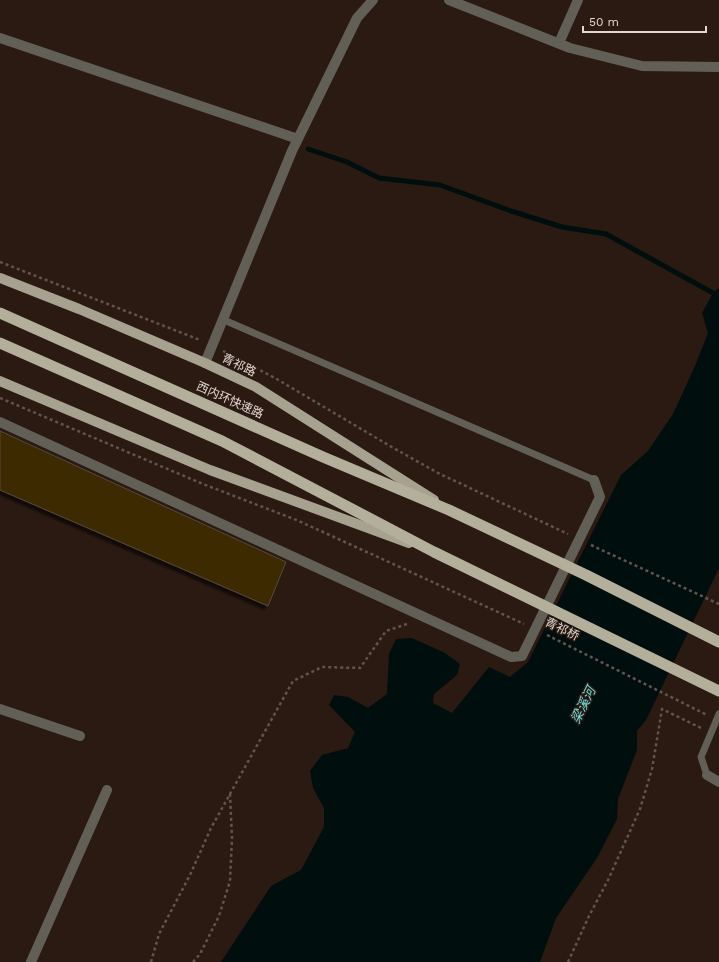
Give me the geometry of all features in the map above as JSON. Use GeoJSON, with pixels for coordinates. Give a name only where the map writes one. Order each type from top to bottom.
{"type":"FeatureCollection","features":[{"type":"Feature","properties":{"kind":"highway","name":"西内环快速路"},"geometry":{"type":"LineString","coordinates":[[0,313],[323,457],[450,510]]}},
{"type":"Feature","properties":{"kind":"highway"},"geometry":{"type":"LineString","coordinates":[[0,343],[222,441],[434,552]]}},
{"type":"Feature","properties":{"kind":"highway"},"geometry":{"type":"LineString","coordinates":[[450,510],[586,575],[719,642]]}},
{"type":"Feature","properties":{"kind":"highway","name":"青祁桥"},"geometry":{"type":"LineString","coordinates":[[434,552],[719,691]]}},
{"type":"Feature","properties":{"kind":"main road","name":"青祁路"},"geometry":{"type":"LineString","coordinates":[[0,278],[79,309],[205,363],[256,387],[450,510]]}},
{"type":"Feature","properties":{"kind":"main road"},"geometry":{"type":"LineString","coordinates":[[0,381],[210,470],[434,552]]}},
{"type":"Feature","properties":{"kind":"street"},"geometry":{"type":"LineString","coordinates":[[205,363],[298,139],[358,18],[373,0]]}},
{"type":"Feature","properties":{"kind":"street"},"geometry":{"type":"LineString","coordinates":[[449,0],[570,48],[642,66],[719,67]]}},
{"type":"Feature","properties":{"kind":"street"},"geometry":{"type":"LineString","coordinates":[[559,43],[578,0]]}},
{"type":"Feature","properties":{"kind":"street"},"geometry":{"type":"LineString","coordinates":[[0,38],[298,139]]}},
{"type":"Feature","properties":{"kind":"street"},"geometry":{"type":"LineString","coordinates":[[0,422],[511,657],[522,656],[600,497],[594,480]]}},
{"type":"Feature","properties":{"kind":"street"},"geometry":{"type":"LineString","coordinates":[[0,709],[80,736]]}},
{"type":"Feature","properties":{"kind":"street"},"geometry":{"type":"LineString","coordinates":[[707,775],[719,782]]}},
{"type":"Feature","properties":{"kind":"street"},"geometry":{"type":"LineString","coordinates":[[31,962],[106,790]]}},
{"type":"Feature","properties":{"kind":"lane"},"geometry":{"type":"LineString","coordinates":[[224,320],[594,480]]}},
{"type":"Feature","properties":{"kind":"lane"},"geometry":{"type":"LineString","coordinates":[[707,775],[701,757],[719,714]]}},
{"type":"Feature","properties":{"kind":"path"},"geometry":{"type":"LineString","coordinates":[[0,262],[213,346],[275,378],[438,473]]}},
{"type":"Feature","properties":{"kind":"path","name":"青祁桥"},"geometry":{"type":"LineString","coordinates":[[392,564],[526,625]]}},
{"type":"Feature","properties":{"kind":"path"},"geometry":{"type":"LineString","coordinates":[[151,962],[159,934],[190,875],[211,828],[293,681],[322,667],[360,668],[386,631],[425,617]]}},
{"type":"Feature","properties":{"kind":"path","name":"青祁桥"},"geometry":{"type":"LineString","coordinates":[[546,635],[712,718]]}},
{"type":"Feature","properties":{"kind":"path"},"geometry":{"type":"LineString","coordinates":[[568,962],[589,916],[608,880],[640,809],[652,769],[662,709],[706,731]]}},
{"type":"Feature","properties":{"kind":"path"},"geometry":{"type":"LineString","coordinates":[[193,962],[200,954],[220,916],[230,881],[232,838],[230,794]]}},
{"type":"Feature","properties":{"kind":"water","name":"梁溪河"},"geometry":{"type":"Polygon","coordinates":[[[719,288],[719,568],[646,720],[637,731],[637,750],[618,799],[617,819],[597,858],[556,918],[540,962],[221,962],[271,886],[301,870],[324,827],[324,808],[313,788],[310,771],[322,755],[348,748],[355,732],[329,705],[334,695],[348,697],[368,708],[387,694],[389,654],[396,639],[412,638],[445,653],[460,664],[457,675],[434,694],[433,703],[452,713],[489,667],[510,677],[528,662],[621,475],[648,451],[673,414],[708,333],[702,313],[713,293],[719,288]]]}},
{"type":"Feature","properties":{"kind":"building"},"geometry":{"type":"Polygon","coordinates":[[[0,431],[286,562],[268,606],[0,490],[0,431]]]}},
{"type":"Feature","properties":{"kind":"waterway"},"geometry":{"type":"LineString","coordinates":[[308,149],[347,162],[379,178],[440,185],[511,211],[562,227],[606,234],[713,293]]}}]}
